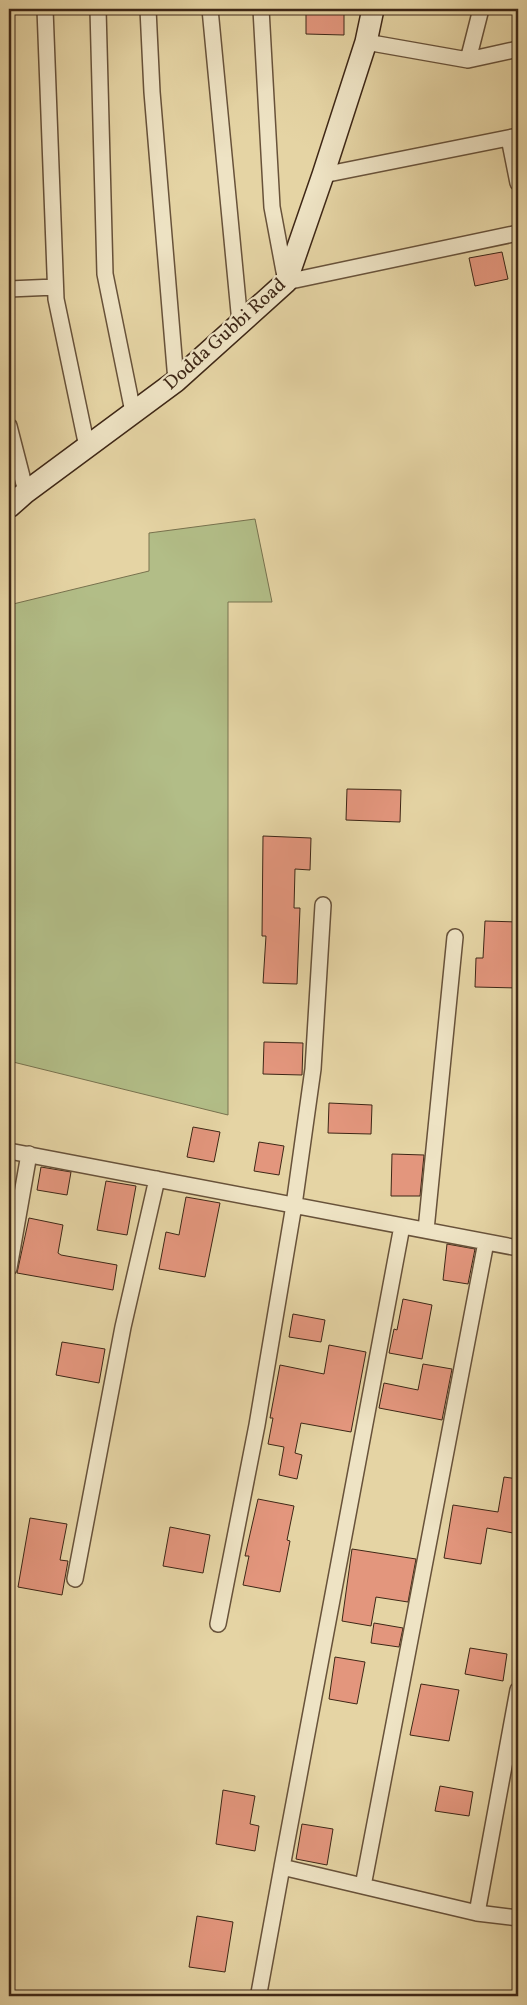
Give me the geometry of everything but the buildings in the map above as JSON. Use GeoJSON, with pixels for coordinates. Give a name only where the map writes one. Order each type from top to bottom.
{"type":"FeatureCollection","features":[{"type":"Feature","properties":{"kind":"main road","name":"Dodda Gubbi Road"},"geometry":{"type":"LineString","coordinates":[[9,507],[132,412],[176,381],[286,282],[324,175],[366,42],[373,9]]}},
{"type":"Feature","properties":{"kind":"street"},"geometry":{"type":"LineString","coordinates":[[45,9],[56,299],[87,447]]}},
{"type":"Feature","properties":{"kind":"street"},"geometry":{"type":"LineString","coordinates":[[98,9],[105,274],[132,412]]}},
{"type":"Feature","properties":{"kind":"street"},"geometry":{"type":"LineString","coordinates":[[148,9],[152,92],[176,381]]}},
{"type":"Feature","properties":{"kind":"street"},"geometry":{"type":"LineString","coordinates":[[210,9],[240,323]]}},
{"type":"Feature","properties":{"kind":"street"},"geometry":{"type":"LineString","coordinates":[[261,9],[273,213],[286,282],[518,233]]}},
{"type":"Feature","properties":{"kind":"street"},"geometry":{"type":"LineString","coordinates":[[468,60],[480,9]]}},
{"type":"Feature","properties":{"kind":"street"},"geometry":{"type":"LineString","coordinates":[[366,42],[468,60],[518,50]]}},
{"type":"Feature","properties":{"kind":"street"},"geometry":{"type":"LineString","coordinates":[[324,175],[514,137],[518,183]]}},
{"type":"Feature","properties":{"kind":"street"},"geometry":{"type":"LineString","coordinates":[[9,289],[55,287]]}},
{"type":"Feature","properties":{"kind":"street"},"geometry":{"type":"LineString","coordinates":[[9,426],[26,492]]}},
{"type":"Feature","properties":{"kind":"street"},"geometry":{"type":"LineString","coordinates":[[218,1624],[256,1425],[294,1205],[312,1069],[323,904]]}},
{"type":"Feature","properties":{"kind":"street"},"geometry":{"type":"LineString","coordinates":[[426,1230],[455,936]]}},
{"type":"Feature","properties":{"kind":"street"},"geometry":{"type":"LineString","coordinates":[[9,1151],[518,1248]]}},
{"type":"Feature","properties":{"kind":"street"},"geometry":{"type":"LineString","coordinates":[[9,1268],[29,1154]]}},
{"type":"Feature","properties":{"kind":"street"},"geometry":{"type":"LineString","coordinates":[[74,1579],[122,1327],[157,1179]]}},
{"type":"Feature","properties":{"kind":"street"},"geometry":{"type":"LineString","coordinates":[[259,1993],[402,1226]]}},
{"type":"Feature","properties":{"kind":"street"},"geometry":{"type":"LineString","coordinates":[[363,1886],[486,1242]]}},
{"type":"Feature","properties":{"kind":"street"},"geometry":{"type":"LineString","coordinates":[[477,1912],[518,1690]]}},
{"type":"Feature","properties":{"kind":"street"},"geometry":{"type":"LineString","coordinates":[[282,1866],[477,1912],[518,1918]]}},
{"type":"Feature","properties":{"kind":"green space"},"geometry":{"type":"Polygon","coordinates":[[[255,519],[272,602],[228,602],[228,1115],[9,1061],[9,605],[149,571],[149,533],[255,519]]]}}]}
